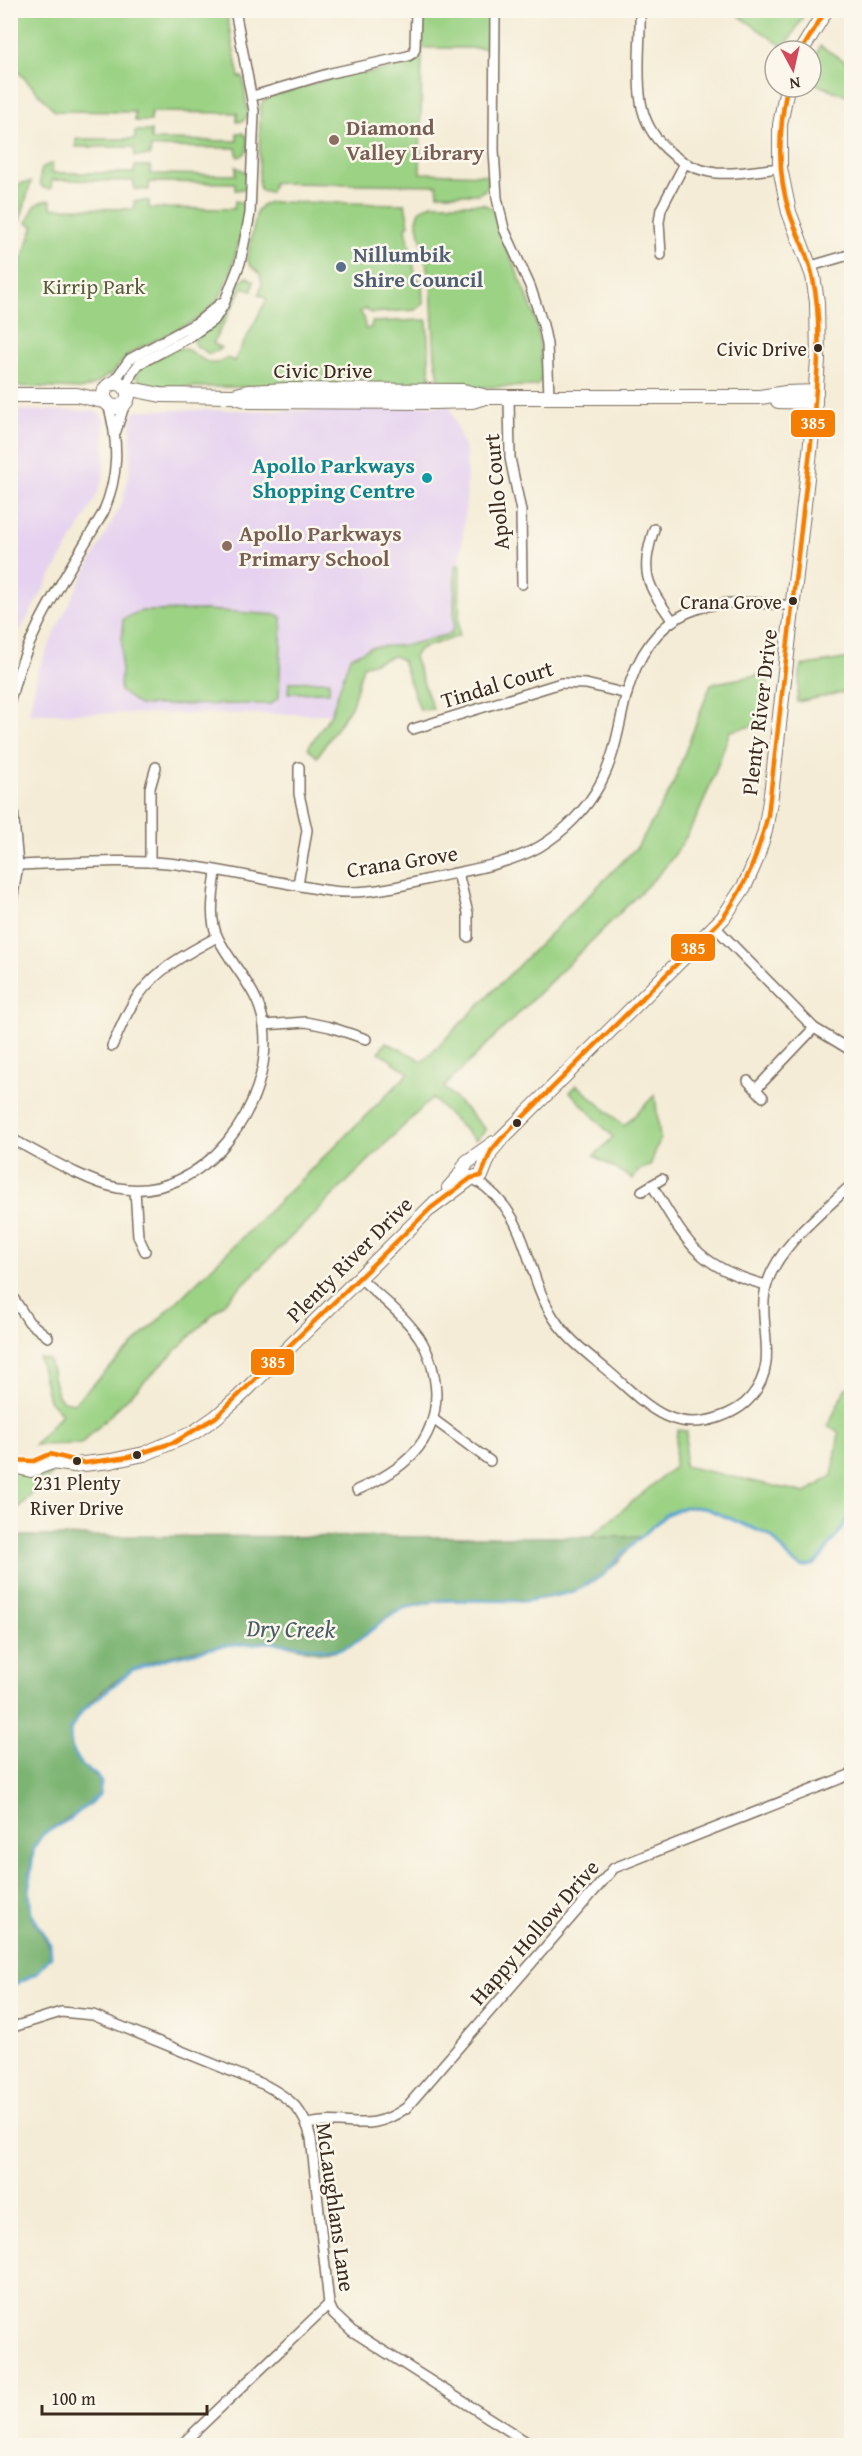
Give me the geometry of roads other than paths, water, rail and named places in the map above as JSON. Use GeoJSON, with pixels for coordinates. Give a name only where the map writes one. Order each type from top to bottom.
{"type":"FeatureCollection","features":[{"type":"Feature","properties":{"kind":"street"},"geometry":{"type":"LineString","coordinates":[[10,701],[19,666],[31,638],[106,505],[115,478],[116,434],[128,396],[126,388],[132,373],[139,364],[188,338],[215,320],[228,293],[244,246],[251,197],[253,96],[235,10]]}},
{"type":"Feature","properties":{"kind":"street"},"geometry":{"type":"LineString","coordinates":[[253,96],[340,71],[408,56],[413,53],[415,46],[416,10]]}},
{"type":"Feature","properties":{"kind":"street"},"geometry":{"type":"LineString","coordinates":[[495,10],[494,150],[497,198],[504,229],[530,286],[543,325],[547,344],[549,397]]}},
{"type":"Feature","properties":{"kind":"street"},"geometry":{"type":"LineString","coordinates":[[640,10],[639,87],[643,112],[654,136],[668,151],[685,163],[717,173],[780,168]]}},
{"type":"Feature","properties":{"kind":"street"},"geometry":{"type":"LineString","coordinates":[[808,39],[826,10]]}},
{"type":"Feature","properties":{"kind":"street","name":"Plenty River Drive"},"geometry":{"type":"LineString","coordinates":[[10,1465],[31,1470],[52,1462],[74,1465],[111,1461],[144,1454],[175,1442],[206,1425],[239,1397],[431,1208],[474,1171],[501,1139],[715,927],[745,885],[765,831],[816,397],[817,302],[811,266],[789,212],[780,168],[780,125],[785,99]]}},
{"type":"Feature","properties":{"kind":"street"},"geometry":{"type":"LineString","coordinates":[[661,255],[659,222],[661,209],[685,163]]}},
{"type":"Feature","properties":{"kind":"street"},"geometry":{"type":"LineString","coordinates":[[811,266],[852,254]]}},
{"type":"Feature","properties":{"kind":"street"},"geometry":{"type":"LineString","coordinates":[[116,434],[105,392],[130,359],[204,318],[216,309],[228,293]]}},
{"type":"Feature","properties":{"kind":"street"},"geometry":{"type":"LineString","coordinates":[[77,395],[118,383],[126,388]]}},
{"type":"Feature","properties":{"kind":"street","name":"Civic Drive"},"geometry":{"type":"LineString","coordinates":[[126,388],[161,395],[233,396],[250,401],[462,402],[485,397],[760,397],[782,402],[816,397]]}},
{"type":"Feature","properties":{"kind":"street"},"geometry":{"type":"LineString","coordinates":[[10,395],[77,395],[115,407],[125,403]]}},
{"type":"Feature","properties":{"kind":"street","name":"Civic Drive"},"geometry":{"type":"LineString","coordinates":[[125,403],[161,395]]}},
{"type":"Feature","properties":{"kind":"street","name":"Apollo Court"},"geometry":{"type":"LineString","coordinates":[[509,397],[510,458],[521,511],[522,584]]}},
{"type":"Feature","properties":{"kind":"street"},"geometry":{"type":"LineString","coordinates":[[654,530],[645,562],[647,576],[657,599],[672,620]]}},
{"type":"Feature","properties":{"kind":"street","name":"Crana Grove"},"geometry":{"type":"LineString","coordinates":[[18,865],[150,862],[350,892],[389,887],[499,863],[529,852],[555,836],[574,819],[600,785],[635,668],[649,644],[672,620],[698,608],[717,603],[757,602],[792,606]]}},
{"type":"Feature","properties":{"kind":"street","name":"Tindal Court"},"geometry":{"type":"LineString","coordinates":[[413,729],[561,683],[586,684],[627,694]]}},
{"type":"Feature","properties":{"kind":"street"},"geometry":{"type":"LineString","coordinates":[[150,862],[150,788],[156,767]]}},
{"type":"Feature","properties":{"kind":"street"},"geometry":{"type":"LineString","coordinates":[[298,885],[307,830],[299,794],[299,767]]}},
{"type":"Feature","properties":{"kind":"street"},"geometry":{"type":"LineString","coordinates":[[10,777],[18,865],[10,912]]}},
{"type":"Feature","properties":{"kind":"street"},"geometry":{"type":"LineString","coordinates":[[10,1138],[96,1181],[116,1188],[135,1190],[159,1186],[184,1176],[202,1166],[229,1140],[248,1113],[263,1070],[264,1025],[260,1009],[248,984],[217,937],[213,914],[216,871]]}},
{"type":"Feature","properties":{"kind":"street"},"geometry":{"type":"LineString","coordinates":[[458,873],[468,913],[468,937]]}},
{"type":"Feature","properties":{"kind":"street"},"geometry":{"type":"LineString","coordinates":[[715,927],[814,1028],[852,1052]]}},
{"type":"Feature","properties":{"kind":"street"},"geometry":{"type":"LineString","coordinates":[[112,1046],[137,997],[149,983],[178,958],[217,937]]}},
{"type":"Feature","properties":{"kind":"street"},"geometry":{"type":"LineString","coordinates":[[264,1025],[306,1022],[366,1039]]}},
{"type":"Feature","properties":{"kind":"street"},"geometry":{"type":"LineString","coordinates":[[756,1089],[814,1028]]}},
{"type":"Feature","properties":{"kind":"street"},"geometry":{"type":"LineString","coordinates":[[748,1081],[763,1097]]}},
{"type":"Feature","properties":{"kind":"street"},"geometry":{"type":"LineString","coordinates":[[474,1171],[508,1211],[521,1232],[542,1296],[561,1328],[570,1339],[656,1412],[677,1422],[700,1422],[723,1416],[738,1408],[759,1386],[764,1374],[768,1351],[764,1311],[766,1285],[783,1254],[852,1184]]}},
{"type":"Feature","properties":{"kind":"street"},"geometry":{"type":"LineString","coordinates":[[642,1191],[662,1179]]}},
{"type":"Feature","properties":{"kind":"street"},"geometry":{"type":"LineString","coordinates":[[652,1185],[684,1237],[698,1252],[726,1272],[766,1285]]}},
{"type":"Feature","properties":{"kind":"street"},"geometry":{"type":"LineString","coordinates":[[135,1190],[138,1236],[145,1251]]}},
{"type":"Feature","properties":{"kind":"street"},"geometry":{"type":"LineString","coordinates":[[357,1490],[380,1480],[404,1464],[426,1437],[433,1419],[435,1380],[427,1350],[417,1334],[360,1278]]}},
{"type":"Feature","properties":{"kind":"street"},"geometry":{"type":"LineString","coordinates":[[10,1293],[29,1322],[48,1337]]}},
{"type":"Feature","properties":{"kind":"street"},"geometry":{"type":"LineString","coordinates":[[433,1419],[490,1461]]}},
{"type":"Feature","properties":{"kind":"street","name":"Plenty River Drive"},"geometry":{"type":"LineString","coordinates":[[10,1460],[34,1461],[54,1454],[85,1463]]}},
{"type":"Feature","properties":{"kind":"street","name":"Happy Hollow Drive"},"geometry":{"type":"LineString","coordinates":[[308,2124],[324,2121],[378,2123],[406,2108],[615,1868],[852,1774]]}},
{"type":"Feature","properties":{"kind":"street","name":"McLaughlans Lane"},"geometry":{"type":"LineString","coordinates":[[10,2028],[61,2012],[93,2015],[278,2092],[299,2109],[308,2124],[314,2158],[329,2304],[333,2313],[352,2331],[533,2445]]}},
{"type":"Feature","properties":{"kind":"street"},"geometry":{"type":"LineString","coordinates":[[180,2445],[329,2304]]}},
{"type":"Feature","properties":{"kind":"waterway","name":"Dry Creek"},"geometry":{"type":"LineString","coordinates":[[10,1987],[37,1973],[51,1956],[50,1944],[31,1913],[29,1887],[34,1847],[43,1834],[70,1819],[99,1795],[101,1783],[96,1774],[82,1766],[71,1747],[70,1730],[82,1711],[132,1670],[165,1659],[222,1646],[270,1642],[336,1651],[353,1644],[404,1608],[441,1600],[526,1601],[573,1592],[603,1575],[623,1553],[667,1514],[685,1507],[705,1508],[771,1536],[794,1563],[802,1567],[813,1565],[820,1559],[852,1514]]}},
{"type":"Feature","properties":{"kind":"place","name":"Diamond Valley Library"},"geometry":{"type":"Point","coordinates":[334,140]}},
{"type":"Feature","properties":{"kind":"place","name":"Nillumbik Shire Council"},"geometry":{"type":"Point","coordinates":[341,267]}},
{"type":"Feature","properties":{"kind":"place","name":"Civic Drive"},"geometry":{"type":"Point","coordinates":[818,348]}},
{"type":"Feature","properties":{"kind":"place","name":"Apollo Parkways Shopping Centre"},"geometry":{"type":"Point","coordinates":[427,478]}},
{"type":"Feature","properties":{"kind":"place","name":"Apollo Parkways Primary School"},"geometry":{"type":"Point","coordinates":[227,546]}},
{"type":"Feature","properties":{"kind":"place","name":"Crana Grove"},"geometry":{"type":"Point","coordinates":[793,601]}},
{"type":"Feature","properties":{"kind":"place","name":"231 Plenty River Drive"},"geometry":{"type":"Point","coordinates":[77,1461]}},
{"type":"Feature","properties":{"kind":"park label","name":"Kirrip Park"},"geometry":{"type":"Point","coordinates":[94,286]}}]}
